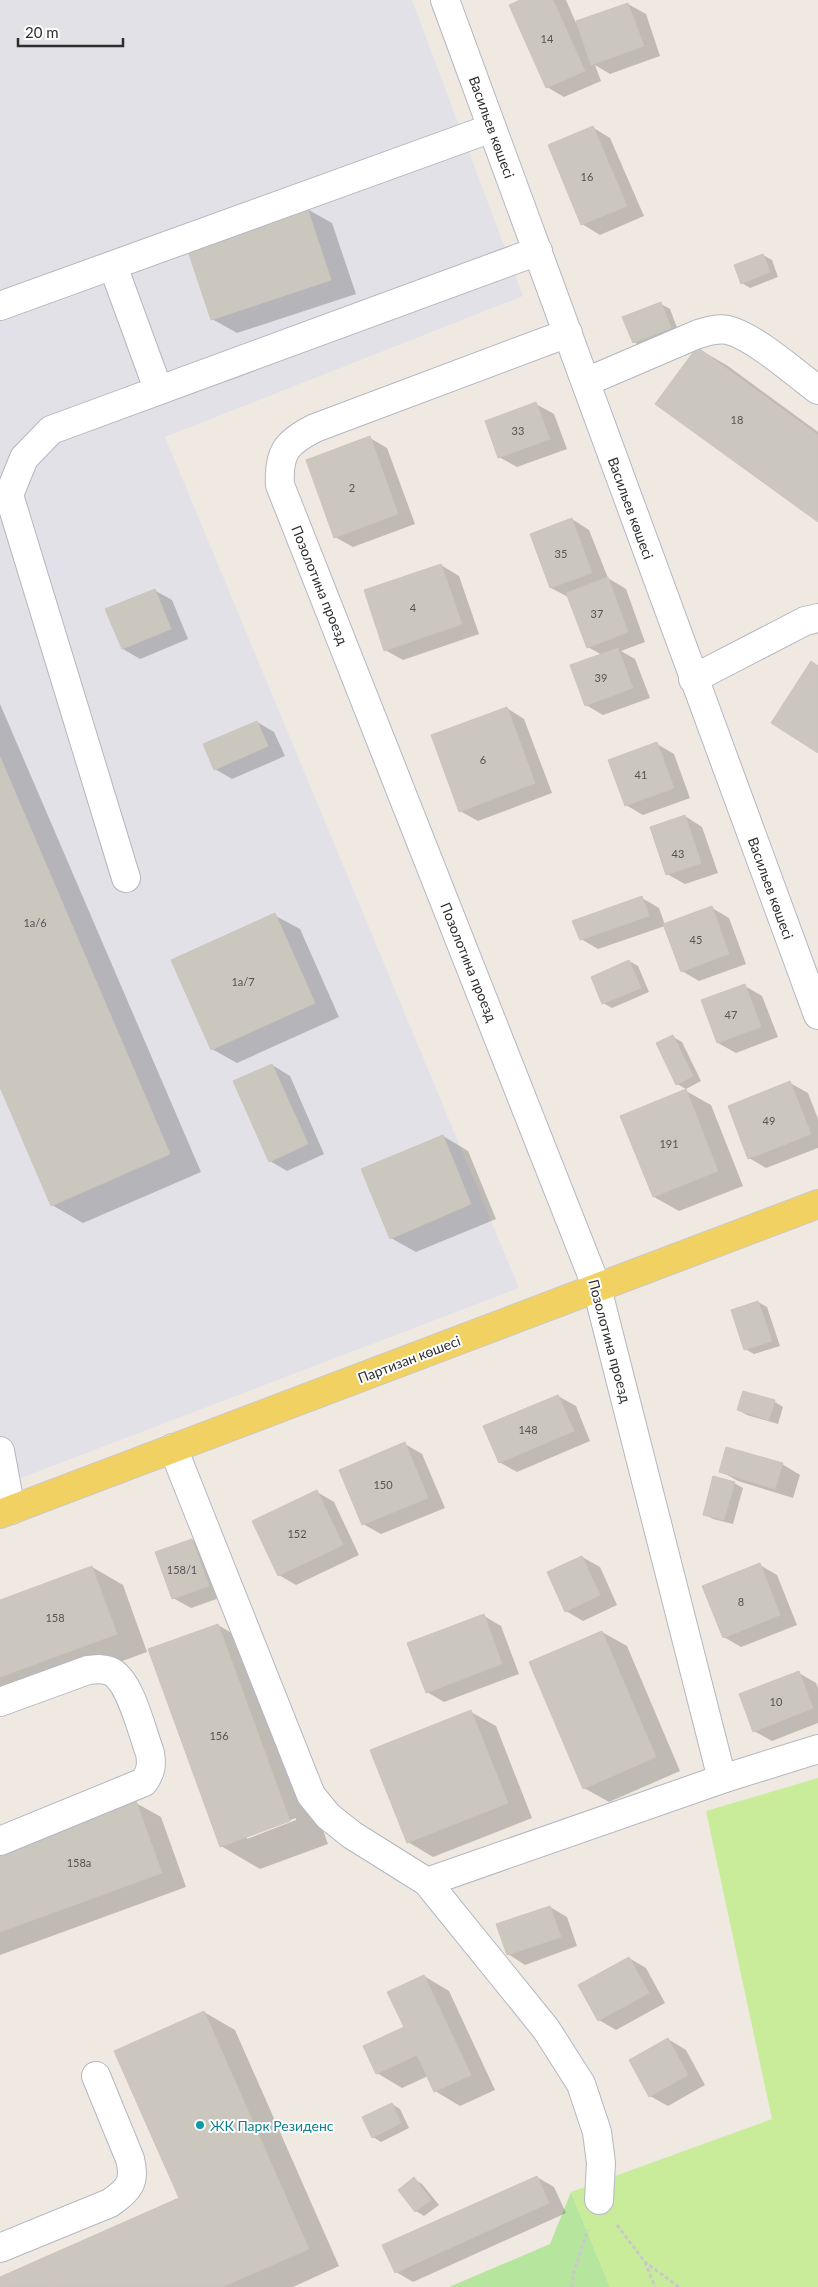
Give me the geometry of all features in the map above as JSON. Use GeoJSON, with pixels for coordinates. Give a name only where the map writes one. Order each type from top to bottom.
{"type":"FeatureCollection","features":[{"type":"Feature","properties":{"kind":"main road","name":"Партизан көшесі"},"geometry":{"type":"LineString","coordinates":[[5,1512],[818,1204]]}},
{"type":"Feature","properties":{"kind":"street","name":"Васильев көшесі"},"geometry":{"type":"LineString","coordinates":[[445,0],[818,1015]]}},
{"type":"Feature","properties":{"kind":"street"},"geometry":{"type":"LineString","coordinates":[[0,306],[492,128]]}},
{"type":"Feature","properties":{"kind":"street"},"geometry":{"type":"LineString","coordinates":[[126,878],[9,495],[24,458],[51,430],[158,389],[538,251]]}},
{"type":"Feature","properties":{"kind":"street"},"geometry":{"type":"LineString","coordinates":[[114,266],[158,389]]}},
{"type":"Feature","properties":{"kind":"street"},"geometry":{"type":"LineString","coordinates":[[586,382],[698,334],[720,330],[740,334],[818,390]]}},
{"type":"Feature","properties":{"kind":"street","name":"Позолотина проезд"},"geometry":{"type":"LineString","coordinates":[[568,333],[315,428],[299,436],[284,450],[279,467],[280,485],[597,1288],[722,1779]]}},
{"type":"Feature","properties":{"kind":"street"},"geometry":{"type":"LineString","coordinates":[[693,679],[805,621],[818,618]]}},
{"type":"Feature","properties":{"kind":"street"},"geometry":{"type":"LineString","coordinates":[[174,1448],[311,1795],[328,1816],[352,1835],[426,1882],[546,2029],[581,2084],[597,2132],[600,2163],[599,2200]]}},
{"type":"Feature","properties":{"kind":"street"},"geometry":{"type":"LineString","coordinates":[[0,1451],[5,1512]]}},
{"type":"Feature","properties":{"kind":"street"},"geometry":{"type":"LineString","coordinates":[[0,1702],[88,1670],[100,1668],[110,1671],[120,1678],[126,1689],[150,1753],[151,1763],[150,1773],[144,1782],[0,1841]]}},
{"type":"Feature","properties":{"kind":"street"},"geometry":{"type":"LineString","coordinates":[[426,1882],[722,1779],[818,1748]]}},
{"type":"Feature","properties":{"kind":"street"},"geometry":{"type":"LineString","coordinates":[[0,2248],[110,2203],[121,2196],[130,2186],[133,2172],[130,2159],[96,2076]]}},
{"type":"Feature","properties":{"kind":"path"},"geometry":{"type":"LineString","coordinates":[[599,2200],[645,2262],[655,2287]]}},
{"type":"Feature","properties":{"kind":"path"},"geometry":{"type":"LineString","coordinates":[[572,2287],[574,2271],[599,2200]]}},
{"type":"Feature","properties":{"kind":"path"},"geometry":{"type":"LineString","coordinates":[[645,2262],[679,2287]]}},
{"type":"Feature","properties":{"kind":"shaded area"},"geometry":{"type":"Polygon","coordinates":[[[0,0],[412,0],[523,296],[165,437],[519,1288],[0,1486],[0,0]]]}},
{"type":"Feature","properties":{"kind":"green space"},"geometry":{"type":"Polygon","coordinates":[[[818,1778],[818,2287],[610,2287],[571,2192],[772,2119],[706,1811],[818,1778]]]}},
{"type":"Feature","properties":{"kind":"green space"},"geometry":{"type":"Polygon","coordinates":[[[571,2192],[610,2287],[449,2287],[550,2244],[571,2192]]]}},
{"type":"Feature","properties":{"kind":"building"},"geometry":{"type":"Polygon","coordinates":[[[520,0],[553,0],[585,71],[546,88],[509,5],[520,0]]]}},
{"type":"Feature","properties":{"kind":"building"},"geometry":{"type":"Polygon","coordinates":[[[628,3],[644,46],[591,65],[576,21],[628,3]]]}},
{"type":"Feature","properties":{"kind":"building"},"geometry":{"type":"Polygon","coordinates":[[[593,126],[627,206],[581,225],[548,145],[593,126]]]}},
{"type":"Feature","properties":{"kind":"building"},"geometry":{"type":"Polygon","coordinates":[[[307,207],[331,280],[211,320],[187,248],[307,207]]]}},
{"type":"Feature","properties":{"kind":"building"},"geometry":{"type":"Polygon","coordinates":[[[763,254],[770,272],[741,284],[734,265],[763,254]]]}},
{"type":"Feature","properties":{"kind":"building"},"geometry":{"type":"Polygon","coordinates":[[[661,302],[671,328],[633,343],[622,317],[661,302]]]}},
{"type":"Feature","properties":{"kind":"building"},"geometry":{"type":"Polygon","coordinates":[[[697,347],[818,435],[818,522],[655,404],[697,347]]]}},
{"type":"Feature","properties":{"kind":"building"},"geometry":{"type":"Polygon","coordinates":[[[536,402],[550,439],[498,458],[485,421],[536,402]]]}},
{"type":"Feature","properties":{"kind":"building"},"geometry":{"type":"Polygon","coordinates":[[[370,436],[398,514],[334,538],[306,460],[370,436]]]}},
{"type":"Feature","properties":{"kind":"building"},"geometry":{"type":"Polygon","coordinates":[[[572,518],[592,573],[550,588],[530,534],[572,518]]]}},
{"type":"Feature","properties":{"kind":"building"},"geometry":{"type":"Polygon","coordinates":[[[441,564],[462,624],[384,651],[364,590],[441,564]]]}},
{"type":"Feature","properties":{"kind":"building"},"geometry":{"type":"Polygon","coordinates":[[[608,577],[628,632],[587,648],[566,593],[608,577]]]}},
{"type":"Feature","properties":{"kind":"building"},"geometry":{"type":"Polygon","coordinates":[[[155,589],[171,629],[122,649],[105,609],[155,589]]]}},
{"type":"Feature","properties":{"kind":"building"},"geometry":{"type":"Polygon","coordinates":[[[618,648],[633,688],[585,706],[570,665],[618,648]]]}},
{"type":"Feature","properties":{"kind":"building"},"geometry":{"type":"Polygon","coordinates":[[[811,661],[818,666],[818,753],[771,723],[811,661]]]}},
{"type":"Feature","properties":{"kind":"building"},"geometry":{"type":"Polygon","coordinates":[[[507,707],[535,783],[459,812],[431,735],[507,707]]]}},
{"type":"Feature","properties":{"kind":"building"},"geometry":{"type":"Polygon","coordinates":[[[257,721],[268,746],[214,770],[203,744],[257,721]]]}},
{"type":"Feature","properties":{"kind":"building"},"geometry":{"type":"Polygon","coordinates":[[[657,742],[674,788],[625,806],[608,760],[657,742]]]}},
{"type":"Feature","properties":{"kind":"building"},"geometry":{"type":"Polygon","coordinates":[[[0,757],[170,1154],[51,1206],[0,1087],[0,757]]]}},
{"type":"Feature","properties":{"kind":"building"},"geometry":{"type":"Polygon","coordinates":[[[685,815],[701,863],[666,875],[650,827],[685,815]]]}},
{"type":"Feature","properties":{"kind":"building"},"geometry":{"type":"Polygon","coordinates":[[[642,896],[649,916],[580,940],[572,921],[642,896]]]}},
{"type":"Feature","properties":{"kind":"building"},"geometry":{"type":"Polygon","coordinates":[[[712,906],[729,954],[681,972],[663,924],[712,906]]]}},
{"type":"Feature","properties":{"kind":"building"},"geometry":{"type":"Polygon","coordinates":[[[275,913],[315,1003],[211,1050],[171,960],[275,913]]]}},
{"type":"Feature","properties":{"kind":"building"},"geometry":{"type":"Polygon","coordinates":[[[629,960],[641,988],[602,1004],[591,977],[629,960]]]}},
{"type":"Feature","properties":{"kind":"building"},"geometry":{"type":"Polygon","coordinates":[[[745,984],[761,1027],[717,1043],[701,1000],[745,984]]]}},
{"type":"Feature","properties":{"kind":"building"},"geometry":{"type":"Polygon","coordinates":[[[673,1035],[693,1076],[676,1085],[656,1043],[673,1035]]]}},
{"type":"Feature","properties":{"kind":"building"},"geometry":{"type":"Polygon","coordinates":[[[272,1064],[308,1144],[269,1162],[233,1081],[272,1064]]]}},
{"type":"Feature","properties":{"kind":"building"},"geometry":{"type":"Polygon","coordinates":[[[790,1081],[811,1134],[748,1159],[728,1106],[790,1081]]]}},
{"type":"Feature","properties":{"kind":"building"},"geometry":{"type":"Polygon","coordinates":[[[686,1089],[718,1171],[653,1197],[620,1116],[686,1089]]]}},
{"type":"Feature","properties":{"kind":"building"},"geometry":{"type":"Polygon","coordinates":[[[443,1135],[471,1204],[390,1239],[361,1169],[443,1135]]]}},
{"type":"Feature","properties":{"kind":"building"},"geometry":{"type":"Polygon","coordinates":[[[758,1301],[772,1341],[744,1350],[731,1310],[758,1301]]]}},
{"type":"Feature","properties":{"kind":"building"},"geometry":{"type":"Polygon","coordinates":[[[743,1391],[775,1400],[769,1420],[737,1410],[743,1391]]]}},
{"type":"Feature","properties":{"kind":"building"},"geometry":{"type":"Polygon","coordinates":[[[558,1395],[574,1431],[499,1463],[483,1426],[558,1395]]]}},
{"type":"Feature","properties":{"kind":"building"},"geometry":{"type":"Polygon","coordinates":[[[405,1442],[428,1498],[362,1525],[339,1470],[405,1442]]]}},
{"type":"Feature","properties":{"kind":"building"},"geometry":{"type":"Polygon","coordinates":[[[726,1447],[783,1463],[775,1489],[719,1472],[726,1447]]]}},
{"type":"Feature","properties":{"kind":"building"},"geometry":{"type":"Polygon","coordinates":[[[713,1476],[735,1482],[724,1520],[703,1515],[713,1476]]]}},
{"type":"Feature","properties":{"kind":"building"},"geometry":{"type":"Polygon","coordinates":[[[317,1490],[343,1545],[278,1576],[252,1521],[317,1490]]]}},
{"type":"Feature","properties":{"kind":"building"},"geometry":{"type":"Polygon","coordinates":[[[192,1539],[209,1586],[172,1599],[155,1552],[192,1539]]]}},
{"type":"Feature","properties":{"kind":"building"},"geometry":{"type":"Polygon","coordinates":[[[582,1556],[600,1595],[565,1612],[547,1572],[582,1556]]]}},
{"type":"Feature","properties":{"kind":"building"},"geometry":{"type":"Polygon","coordinates":[[[760,1563],[780,1615],[723,1638],[702,1586],[760,1563]]]}},
{"type":"Feature","properties":{"kind":"building"},"geometry":{"type":"Polygon","coordinates":[[[92,1566],[117,1634],[0,1677],[0,1600],[92,1566]]]}},
{"type":"Feature","properties":{"kind":"building"},"geometry":{"type":"Polygon","coordinates":[[[484,1614],[502,1664],[426,1693],[407,1643],[484,1614]]]}},
{"type":"Feature","properties":{"kind":"building"},"geometry":{"type":"Polygon","coordinates":[[[218,1624],[290,1821],[220,1847],[148,1649],[218,1624]]]}},
{"type":"Feature","properties":{"kind":"building"},"geometry":{"type":"Polygon","coordinates":[[[602,1631],[656,1757],[583,1789],[529,1662],[602,1631]]]}},
{"type":"Feature","properties":{"kind":"building"},"geometry":{"type":"Polygon","coordinates":[[[799,1671],[813,1708],[753,1732],[739,1694],[799,1671]]]}},
{"type":"Feature","properties":{"kind":"building"},"geometry":{"type":"Polygon","coordinates":[[[471,1710],[508,1803],[407,1843],[370,1750],[471,1710]]]}},
{"type":"Feature","properties":{"kind":"building"},"geometry":{"type":"Polygon","coordinates":[[[136,1801],[162,1873],[0,1932],[0,1851],[136,1801]]]}},
{"type":"Feature","properties":{"kind":"building"},"geometry":{"type":"Polygon","coordinates":[[[550,1906],[561,1937],[507,1955],[496,1924],[550,1906]]]}},
{"type":"Feature","properties":{"kind":"building"},"geometry":{"type":"Polygon","coordinates":[[[629,1957],[649,1993],[598,2021],[578,1985],[629,1957]]]}},
{"type":"Feature","properties":{"kind":"building"},"geometry":{"type":"Polygon","coordinates":[[[424,1975],[471,2075],[434,2092],[417,2055],[376,2074],[363,2046],[404,2027],[387,1992],[424,1975]]]}},
{"type":"Feature","properties":{"kind":"building","name":"ЖК Парк Резиденс"},"geometry":{"type":"Polygon","coordinates":[[[204,2011],[309,2249],[222,2287],[55,2287],[43,2258],[179,2198],[114,2051],[204,2011]]]}},
{"type":"Feature","properties":{"kind":"building"},"geometry":{"type":"Polygon","coordinates":[[[668,2038],[688,2075],[649,2097],[629,2060],[668,2038]]]}},
{"type":"Feature","properties":{"kind":"building"},"geometry":{"type":"Polygon","coordinates":[[[392,2103],[401,2123],[372,2138],[362,2117],[392,2103]]]}},
{"type":"Feature","properties":{"kind":"building"},"geometry":{"type":"Polygon","coordinates":[[[537,2176],[549,2203],[395,2273],[382,2245],[537,2176]]]}},
{"type":"Feature","properties":{"kind":"building"},"geometry":{"type":"Polygon","coordinates":[[[414,2177],[431,2200],[415,2212],[398,2190],[414,2177]]]}},
{"type":"Feature","properties":{"kind":"building"},"geometry":{"type":"Polygon","coordinates":[[[43,2258],[55,2287],[0,2287],[0,2277],[43,2258]]]}},
{"type":"Feature","properties":{"kind":"place","name":"ЖК Парк Резиденс"},"geometry":{"type":"Point","coordinates":[200,2125]}}]}
